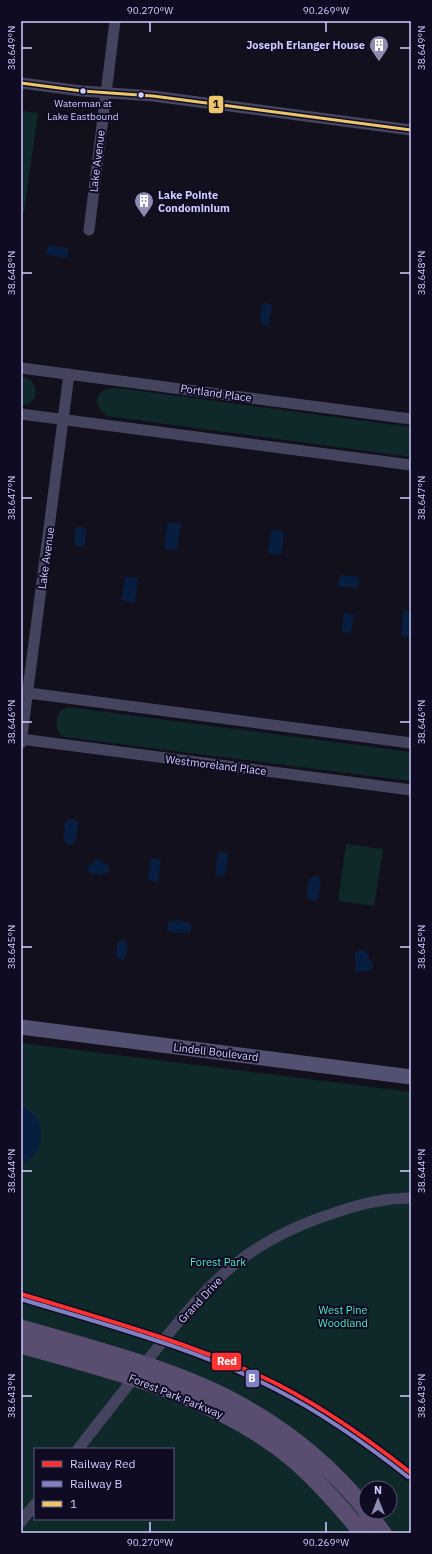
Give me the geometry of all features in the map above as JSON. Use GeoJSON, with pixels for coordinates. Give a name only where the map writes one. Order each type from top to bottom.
{"type":"FeatureCollection","features":[{"type":"Feature","properties":{"kind":"main road","name":"Lindell Boulevard"},"geometry":{"type":"LineString","coordinates":[[21,1027],[411,1077]]}},
{"type":"Feature","properties":{"kind":"main road","name":"Forest Park Parkway"},"geometry":{"type":"LineString","coordinates":[[21,1328],[169,1374],[233,1401],[255,1414],[308,1451],[337,1477],[358,1501]]}},
{"type":"Feature","properties":{"kind":"main road","name":"Forest Park Parkway"},"geometry":{"type":"LineString","coordinates":[[21,1345],[159,1387],[201,1404],[232,1419],[293,1459],[320,1484],[362,1533]]}},
{"type":"Feature","properties":{"kind":"main road","name":"Forest Park Parkway"},"geometry":{"type":"LineString","coordinates":[[374,1520],[383,1533]]}},
{"type":"Feature","properties":{"kind":"street","name":"Lake Avenue"},"geometry":{"type":"LineString","coordinates":[[89,230],[115,21]]}},
{"type":"Feature","properties":{"kind":"street"},"geometry":{"type":"LineString","coordinates":[[21,83],[77,90],[153,96],[411,130]]}},
{"type":"Feature","properties":{"kind":"street","name":"Portland Place"},"geometry":{"type":"LineString","coordinates":[[21,368],[411,419]]}},
{"type":"Feature","properties":{"kind":"street","name":"Lake Avenue"},"geometry":{"type":"LineString","coordinates":[[21,743],[24,693],[64,419],[69,374]]}},
{"type":"Feature","properties":{"kind":"street"},"geometry":{"type":"LineString","coordinates":[[21,414],[411,465]]}},
{"type":"Feature","properties":{"kind":"street"},"geometry":{"type":"LineString","coordinates":[[24,693],[411,743]]}},
{"type":"Feature","properties":{"kind":"street","name":"Westmoreland Place"},"geometry":{"type":"LineString","coordinates":[[21,739],[411,790]]}},
{"type":"Feature","properties":{"kind":"street","name":"Grand Drive"},"geometry":{"type":"LineString","coordinates":[[79,1448],[184,1315],[223,1275],[247,1256],[294,1228],[321,1216],[379,1201],[411,1198]]}},
{"type":"Feature","properties":{"kind":"street"},"geometry":{"type":"LineString","coordinates":[[21,1522],[34,1505]]}},
{"type":"Feature","properties":{"kind":"green space"},"geometry":{"type":"Polygon","coordinates":[[[21,111],[38,113],[24,212],[21,211],[21,111]]]}},
{"type":"Feature","properties":{"kind":"green space"},"geometry":{"type":"Polygon","coordinates":[[[21,376],[28,378],[32,382],[36,392],[32,401],[28,404],[21,405],[21,376]]]}},
{"type":"Feature","properties":{"kind":"green space"},"geometry":{"type":"Polygon","coordinates":[[[117,388],[411,427],[411,457],[107,416],[98,406],[98,397],[104,390],[117,388]]]}},
{"type":"Feature","properties":{"kind":"green space"},"geometry":{"type":"Polygon","coordinates":[[[68,707],[411,752],[411,781],[64,737],[57,729],[57,719],[59,712],[68,707]]]}},
{"type":"Feature","properties":{"kind":"green space"},"geometry":{"type":"Polygon","coordinates":[[[346,844],[383,849],[374,906],[338,901],[346,844]]]}},
{"type":"Feature","properties":{"kind":"green space","name":"Forest Park"},"geometry":{"type":"Polygon","coordinates":[[[21,1043],[411,1092],[411,1533],[21,1533],[21,1043]]]}},
{"type":"Feature","properties":{"kind":"water"},"geometry":{"type":"Polygon","coordinates":[[[48,245],[69,248],[67,258],[46,255],[48,245]]]}},
{"type":"Feature","properties":{"kind":"water"},"geometry":{"type":"Polygon","coordinates":[[[264,303],[271,304],[272,307],[269,323],[267,325],[262,324],[260,321],[262,306],[264,303]]]}},
{"type":"Feature","properties":{"kind":"water"},"geometry":{"type":"Polygon","coordinates":[[[168,522],[181,524],[177,550],[164,549],[168,522]]]}},
{"type":"Feature","properties":{"kind":"water"},"geometry":{"type":"Polygon","coordinates":[[[84,527],[86,530],[85,544],[82,547],[76,546],[74,543],[76,528],[84,527]]]}},
{"type":"Feature","properties":{"kind":"water"},"geometry":{"type":"Polygon","coordinates":[[[278,530],[284,533],[281,554],[274,554],[268,552],[271,531],[278,530]]]}},
{"type":"Feature","properties":{"kind":"water"},"geometry":{"type":"Polygon","coordinates":[[[340,575],[359,577],[358,588],[338,586],[340,575]]]}},
{"type":"Feature","properties":{"kind":"water"},"geometry":{"type":"Polygon","coordinates":[[[125,577],[138,578],[135,602],[121,600],[125,577]]]}},
{"type":"Feature","properties":{"kind":"water"},"geometry":{"type":"Polygon","coordinates":[[[405,611],[411,612],[411,637],[401,636],[403,613],[405,611]]]}},
{"type":"Feature","properties":{"kind":"water"},"geometry":{"type":"Polygon","coordinates":[[[344,613],[354,615],[351,633],[342,632],[344,613]]]}},
{"type":"Feature","properties":{"kind":"water"},"geometry":{"type":"Polygon","coordinates":[[[69,819],[76,820],[78,823],[77,837],[73,844],[70,845],[63,839],[65,830],[63,826],[69,819]]]}},
{"type":"Feature","properties":{"kind":"water"},"geometry":{"type":"Polygon","coordinates":[[[218,852],[228,853],[225,876],[215,875],[218,852]]]}},
{"type":"Feature","properties":{"kind":"water"},"geometry":{"type":"Polygon","coordinates":[[[151,858],[161,860],[158,882],[148,880],[151,858]]]}},
{"type":"Feature","properties":{"kind":"water"},"geometry":{"type":"Polygon","coordinates":[[[96,859],[108,865],[109,871],[101,875],[98,873],[92,874],[88,870],[88,867],[96,859]]]}},
{"type":"Feature","properties":{"kind":"water"},"geometry":{"type":"Polygon","coordinates":[[[312,876],[319,877],[319,879],[321,879],[318,899],[316,899],[316,901],[309,900],[309,898],[306,897],[309,878],[312,879],[312,876]]]}},
{"type":"Feature","properties":{"kind":"water"},"geometry":{"type":"Polygon","coordinates":[[[178,920],[191,924],[190,932],[176,933],[167,930],[168,922],[178,920]]]}},
{"type":"Feature","properties":{"kind":"water"},"geometry":{"type":"Polygon","coordinates":[[[125,940],[127,943],[126,956],[123,959],[118,959],[116,955],[118,942],[125,940]]]}},
{"type":"Feature","properties":{"kind":"water"},"geometry":{"type":"Polygon","coordinates":[[[360,950],[365,951],[373,964],[373,968],[360,972],[355,971],[355,954],[360,950]]]}},
{"type":"Feature","properties":{"kind":"water"},"geometry":{"type":"Polygon","coordinates":[[[21,1106],[35,1115],[39,1122],[41,1133],[37,1151],[28,1160],[21,1162],[21,1106]]]}},
{"type":"Feature","properties":{"kind":"rail line","name":"Red"},"geometry":{"type":"LineString","coordinates":[[21,1294],[169,1340],[256,1374],[317,1406],[356,1432],[411,1473]]}},
{"type":"Feature","properties":{"kind":"rail line","name":"B"},"geometry":{"type":"LineString","coordinates":[[21,1299],[150,1338],[245,1374],[292,1398],[327,1419],[360,1441],[408,1477]]}},
{"type":"Feature","properties":{"kind":"transit line","name":"1"},"geometry":{"type":"LineString","coordinates":[[21,83],[82,91],[153,96],[411,130]]}},
{"type":"Feature","properties":{"kind":"place","name":"Joseph Erlanger House"},"geometry":{"type":"Point","coordinates":[379,62]}},
{"type":"Feature","properties":{"kind":"place","name":"Waterman at Lake Eastbound"},"geometry":{"type":"Point","coordinates":[83,91]}},
{"type":"Feature","properties":{"kind":"place","name":"Lake Pointe Condominium"},"geometry":{"type":"Point","coordinates":[144,218]}},
{"type":"Feature","properties":{"kind":"park label","name":"West Pine Woodland"},"geometry":{"type":"Point","coordinates":[343,1316]}}]}
